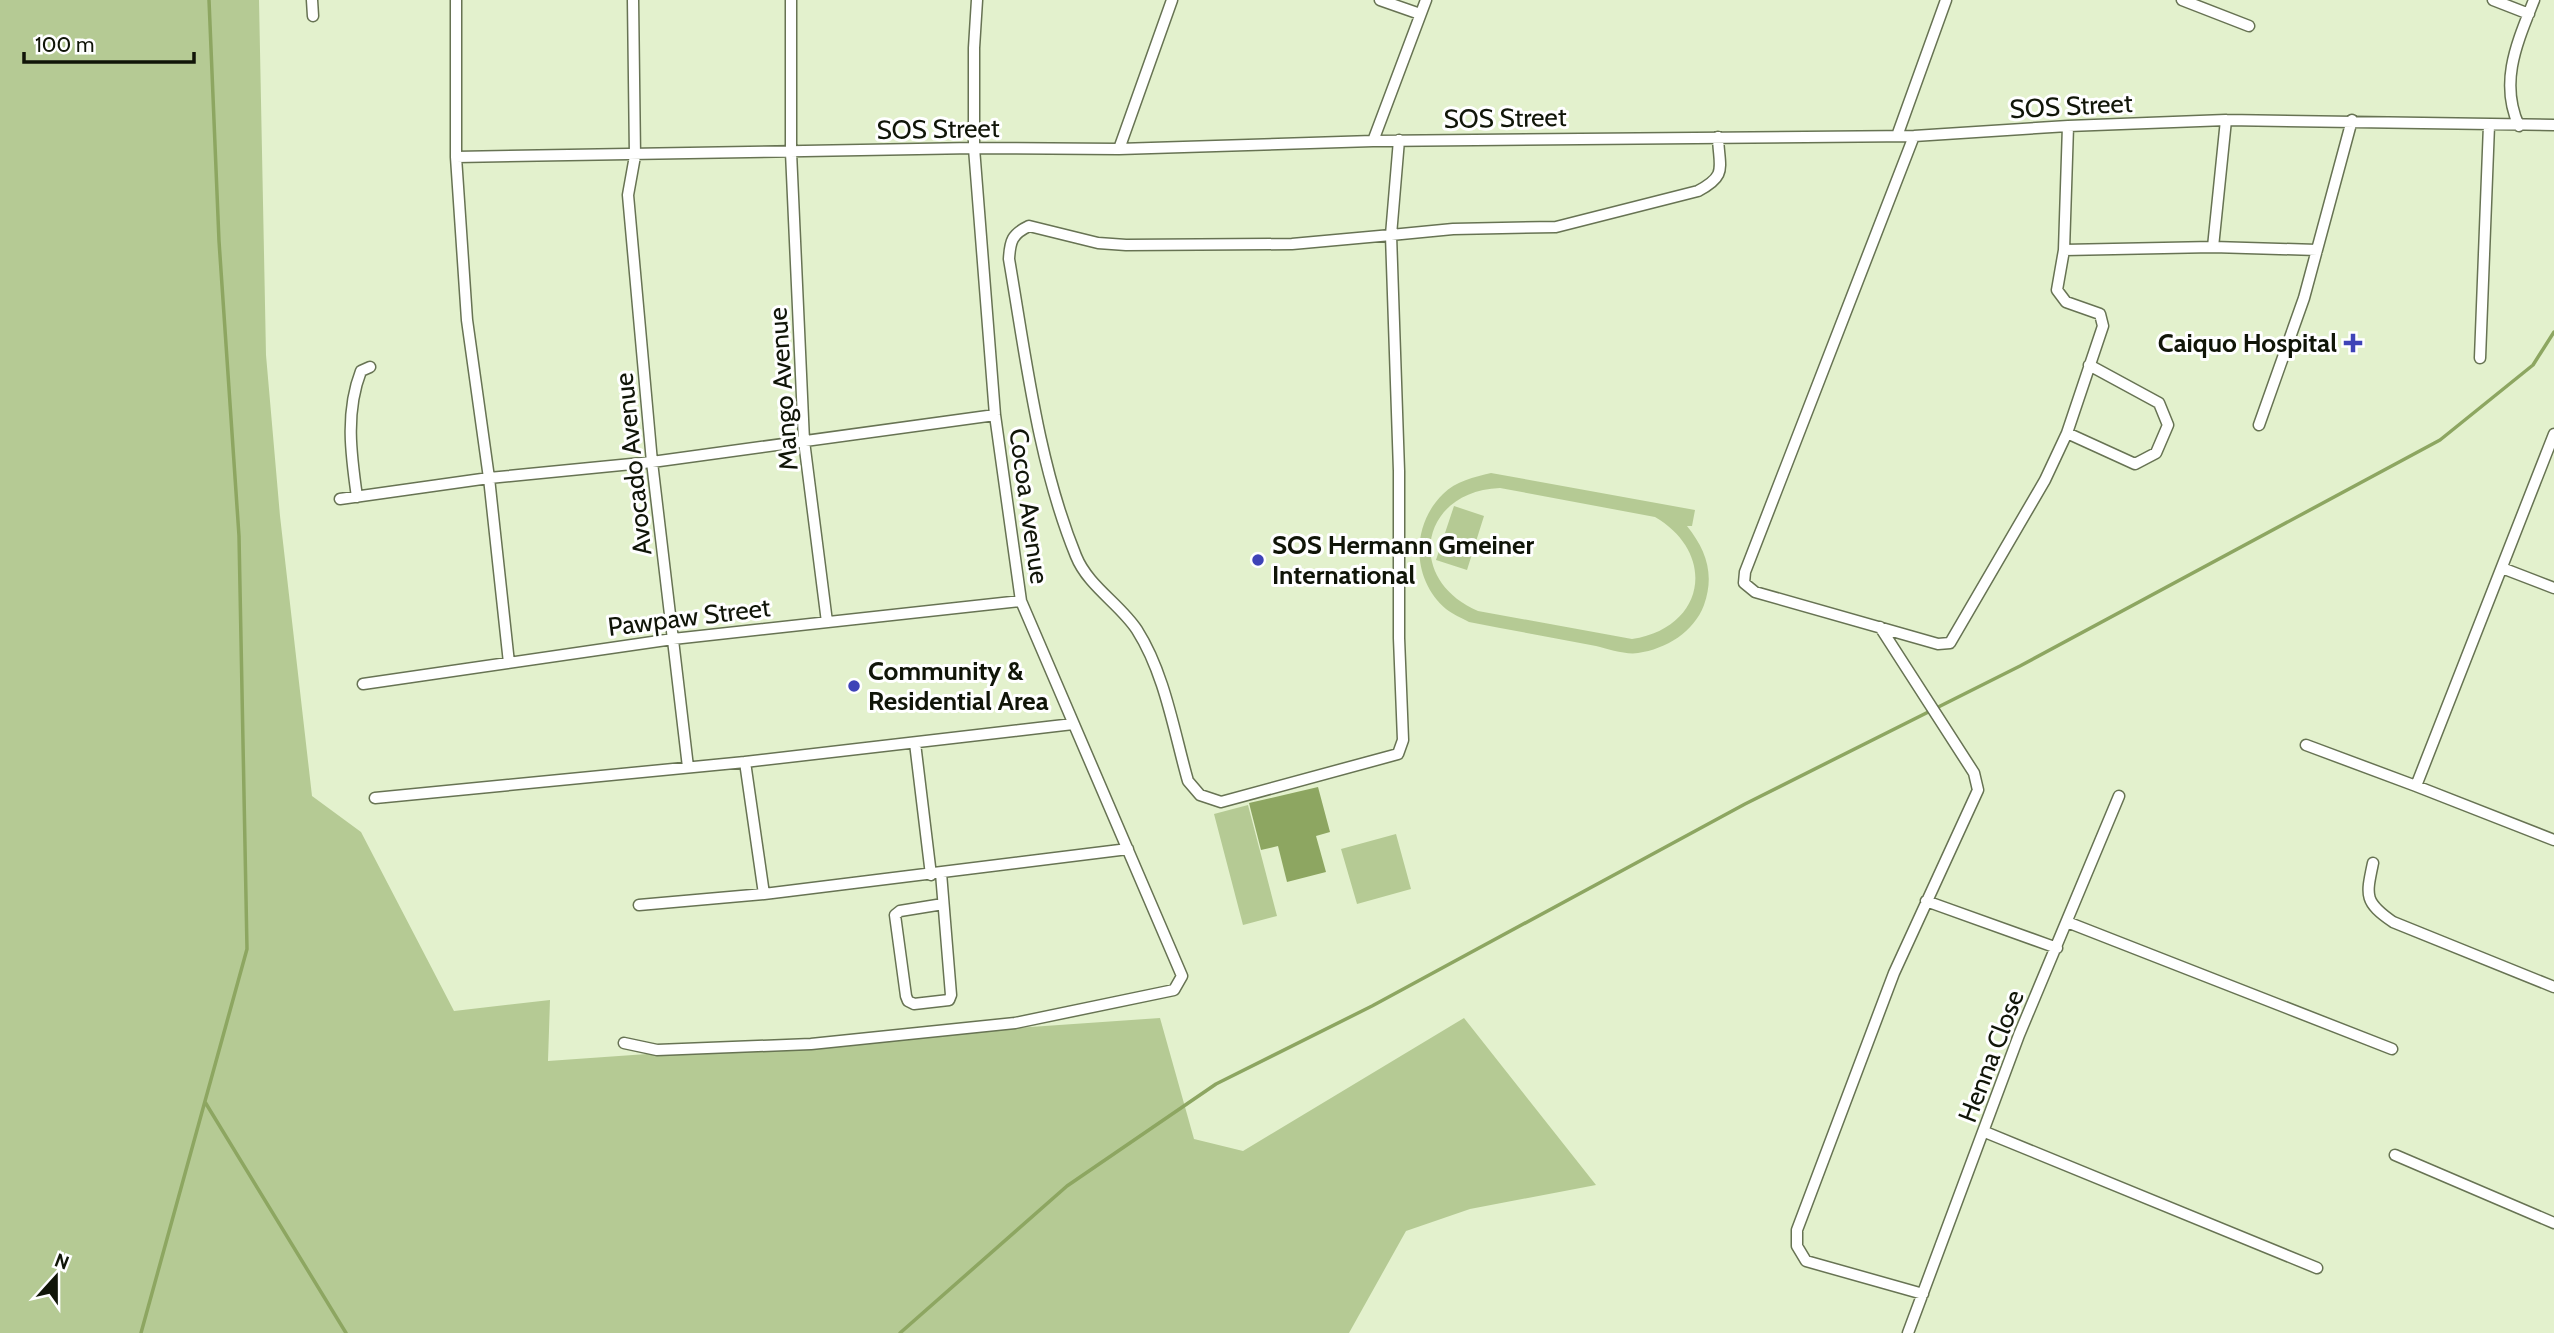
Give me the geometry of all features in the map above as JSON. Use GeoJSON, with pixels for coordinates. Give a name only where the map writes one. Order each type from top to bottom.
{"type":"FeatureCollection","features":[{"type":"Feature","properties":{"kind":"street"},"geometry":{"type":"LineString","coordinates":[[312,0],[313,16]]}},
{"type":"Feature","properties":{"kind":"street"},"geometry":{"type":"LineString","coordinates":[[456,0],[456,157],[467,320],[489,478],[509,663]]}},
{"type":"Feature","properties":{"kind":"street","name":"Avocado Avenue"},"geometry":{"type":"LineString","coordinates":[[632,0],[635,156],[628,195],[652,462],[688,767]]}},
{"type":"Feature","properties":{"kind":"street","name":"Mango Avenue"},"geometry":{"type":"LineString","coordinates":[[791,0],[791,152],[804,441],[827,622]]}},
{"type":"Feature","properties":{"kind":"street","name":"Cocoa Avenue"},"geometry":{"type":"LineString","coordinates":[[624,1043],[657,1050],[811,1044],[1015,1023],[1174,990],[1182,976],[1021,601],[995,415],[974,148],[977,0]]}},
{"type":"Feature","properties":{"kind":"street"},"geometry":{"type":"LineString","coordinates":[[1119,149],[1172,0]]}},
{"type":"Feature","properties":{"kind":"street"},"geometry":{"type":"LineString","coordinates":[[1380,0],[1420,14]]}},
{"type":"Feature","properties":{"kind":"street"},"geometry":{"type":"LineString","coordinates":[[1373,141],[1426,0]]}},
{"type":"Feature","properties":{"kind":"street"},"geometry":{"type":"LineString","coordinates":[[1897,136],[1946,0]]}},
{"type":"Feature","properties":{"kind":"street"},"geometry":{"type":"LineString","coordinates":[[2182,0],[2249,26]]}},
{"type":"Feature","properties":{"kind":"street"},"geometry":{"type":"LineString","coordinates":[[2493,0],[2529,14]]}},
{"type":"Feature","properties":{"kind":"street"},"geometry":{"type":"LineString","coordinates":[[2519,126],[2509,105],[2507,85],[2535,0]]}},
{"type":"Feature","properties":{"kind":"street"},"geometry":{"type":"LineString","coordinates":[[2213,247],[2226,120]]}},
{"type":"Feature","properties":{"kind":"street","name":"SOS Street"},"geometry":{"type":"LineString","coordinates":[[456,157],[635,156],[974,148],[1119,149],[1373,141],[1914,136],[2226,120],[2554,125]]}},
{"type":"Feature","properties":{"kind":"street"},"geometry":{"type":"LineString","coordinates":[[2259,425],[2304,298],[2352,120]]}},
{"type":"Feature","properties":{"kind":"street"},"geometry":{"type":"LineString","coordinates":[[2480,359],[2489,125]]}},
{"type":"Feature","properties":{"kind":"street"},"geometry":{"type":"LineString","coordinates":[[1914,136],[1745,572],[1744,583],[1755,592],[1938,644],[1950,643],[1955,639],[2045,480],[2067,433],[2102,320],[2100,314],[2059,297],[2057,290],[2064,250],[2068,126]]}},
{"type":"Feature","properties":{"kind":"street"},"geometry":{"type":"LineString","coordinates":[[1399,141],[1391,235],[1399,471],[1401,748],[1391,757],[1222,802],[1212,800],[1200,795],[1188,781],[1151,654],[1135,626],[1077,560],[1060,513],[1030,380],[1009,260],[1009,244],[1015,233],[1029,226],[1098,243],[1126,245],[1292,244],[1391,235],[1556,226],[1698,191],[1717,181],[1720,175],[1718,137]]}},
{"type":"Feature","properties":{"kind":"street"},"geometry":{"type":"LineString","coordinates":[[2064,250],[2213,247],[2316,250]]}},
{"type":"Feature","properties":{"kind":"street"},"geometry":{"type":"LineString","coordinates":[[2067,433],[2136,464],[2156,453],[2168,425],[2159,403],[2089,365]]}},
{"type":"Feature","properties":{"kind":"street"},"geometry":{"type":"LineString","coordinates":[[356,497],[350,414],[353,391],[361,371],[370,367]]}},
{"type":"Feature","properties":{"kind":"street"},"geometry":{"type":"LineString","coordinates":[[340,499],[489,478],[652,462],[995,415]]}},
{"type":"Feature","properties":{"kind":"street"},"geometry":{"type":"LineString","coordinates":[[2417,786],[2554,434]]}},
{"type":"Feature","properties":{"kind":"street"},"geometry":{"type":"LineString","coordinates":[[2502,568],[2554,588]]}},
{"type":"Feature","properties":{"kind":"street","name":"Pawpaw Street"},"geometry":{"type":"LineString","coordinates":[[363,684],[673,639],[1021,601]]}},
{"type":"Feature","properties":{"kind":"street"},"geometry":{"type":"LineString","coordinates":[[1880,627],[1978,782],[1975,797],[1894,974],[1797,1230],[1797,1246],[1807,1261],[1923,1294]]}},
{"type":"Feature","properties":{"kind":"street"},"geometry":{"type":"LineString","coordinates":[[375,798],[745,762],[1073,724]]}},
{"type":"Feature","properties":{"kind":"street"},"geometry":{"type":"LineString","coordinates":[[915,743],[935,874],[943,904],[951,995],[949,1000],[914,1004],[908,1001],[906,996],[895,915],[900,911],[943,904]]}},
{"type":"Feature","properties":{"kind":"street"},"geometry":{"type":"LineString","coordinates":[[2306,745],[2554,841]]}},
{"type":"Feature","properties":{"kind":"street"},"geometry":{"type":"LineString","coordinates":[[745,762],[764,894]]}},
{"type":"Feature","properties":{"kind":"street","name":"Henna Close"},"geometry":{"type":"LineString","coordinates":[[1908,1333],[2019,1035],[2119,796]]}},
{"type":"Feature","properties":{"kind":"street"},"geometry":{"type":"LineString","coordinates":[[639,905],[764,894],[1128,849]]}},
{"type":"Feature","properties":{"kind":"street"},"geometry":{"type":"LineString","coordinates":[[2373,863],[2367,893],[2373,909],[2393,922],[2554,987]]}},
{"type":"Feature","properties":{"kind":"street"},"geometry":{"type":"LineString","coordinates":[[1926,901],[2057,948]]}},
{"type":"Feature","properties":{"kind":"street"},"geometry":{"type":"LineString","coordinates":[[2067,922],[2392,1049]]}},
{"type":"Feature","properties":{"kind":"street"},"geometry":{"type":"LineString","coordinates":[[1985,1132],[2317,1268]]}},
{"type":"Feature","properties":{"kind":"street"},"geometry":{"type":"LineString","coordinates":[[2395,1155],[2554,1223]]}},
{"type":"Feature","properties":{"kind":"shaded area"},"geometry":{"type":"Polygon","coordinates":[[[0,0],[259,0],[266,355],[280,516],[312,796],[361,832],[454,1011],[550,1000],[548,1061],[1160,1018],[1194,1139],[1243,1151],[1464,1018],[1596,1185],[1470,1209],[1406,1231],[1349,1333],[0,1333],[0,0]]]}},
{"type":"Feature","properties":{"kind":"shaded area"},"geometry":{"type":"Polygon","coordinates":[[[1491,473],[1695,510],[1692,526],[1687,526],[1704,553],[1709,583],[1699,615],[1678,638],[1659,648],[1633,653],[1469,622],[1448,611],[1426,583],[1421,568],[1419,552],[1425,521],[1448,490],[1459,483],[1491,473]],[[1500,488],[1473,493],[1452,504],[1438,520],[1431,539],[1431,559],[1439,579],[1454,597],[1478,611],[1632,639],[1657,632],[1675,620],[1688,605],[1694,588],[1695,569],[1688,550],[1675,532],[1655,517],[1500,488]]]}},
{"type":"Feature","properties":{"kind":"shaded area"},"geometry":{"type":"Polygon","coordinates":[[[1454,506],[1484,516],[1467,570],[1436,560],[1454,506]]]}},
{"type":"Feature","properties":{"kind":"shaded area"},"geometry":{"type":"Polygon","coordinates":[[[1318,787],[1330,832],[1316,836],[1326,872],[1287,882],[1278,846],[1261,850],[1249,803],[1318,787]]]}},
{"type":"Feature","properties":{"kind":"shaded area"},"geometry":{"type":"Polygon","coordinates":[[[1248,805],[1277,916],[1243,925],[1214,814],[1248,805]]]}},
{"type":"Feature","properties":{"kind":"shaded area"},"geometry":{"type":"Polygon","coordinates":[[[1396,834],[1411,889],[1357,904],[1341,849],[1396,834]]]}},
{"type":"Feature","properties":{"kind":"waterway"},"geometry":{"type":"LineString","coordinates":[[141,1333],[247,949],[239,536],[219,241],[209,0]]}},
{"type":"Feature","properties":{"kind":"waterway"},"geometry":{"type":"LineString","coordinates":[[900,1333],[1067,1186],[1216,1084],[1372,1006],[1745,804],[2020,666],[2440,440],[2533,365],[2554,332]]}},
{"type":"Feature","properties":{"kind":"waterway"},"geometry":{"type":"LineString","coordinates":[[205,1102],[346,1333]]}},
{"type":"Feature","properties":{"kind":"place","name":"Caiquo Hospital"},"geometry":{"type":"Point","coordinates":[2353,343]}},
{"type":"Feature","properties":{"kind":"place","name":"SOS Hermann Gmeiner International"},"geometry":{"type":"Point","coordinates":[1258,560]}},
{"type":"Feature","properties":{"kind":"place","name":"Community & Residential Area"},"geometry":{"type":"Point","coordinates":[854,686]}}]}
